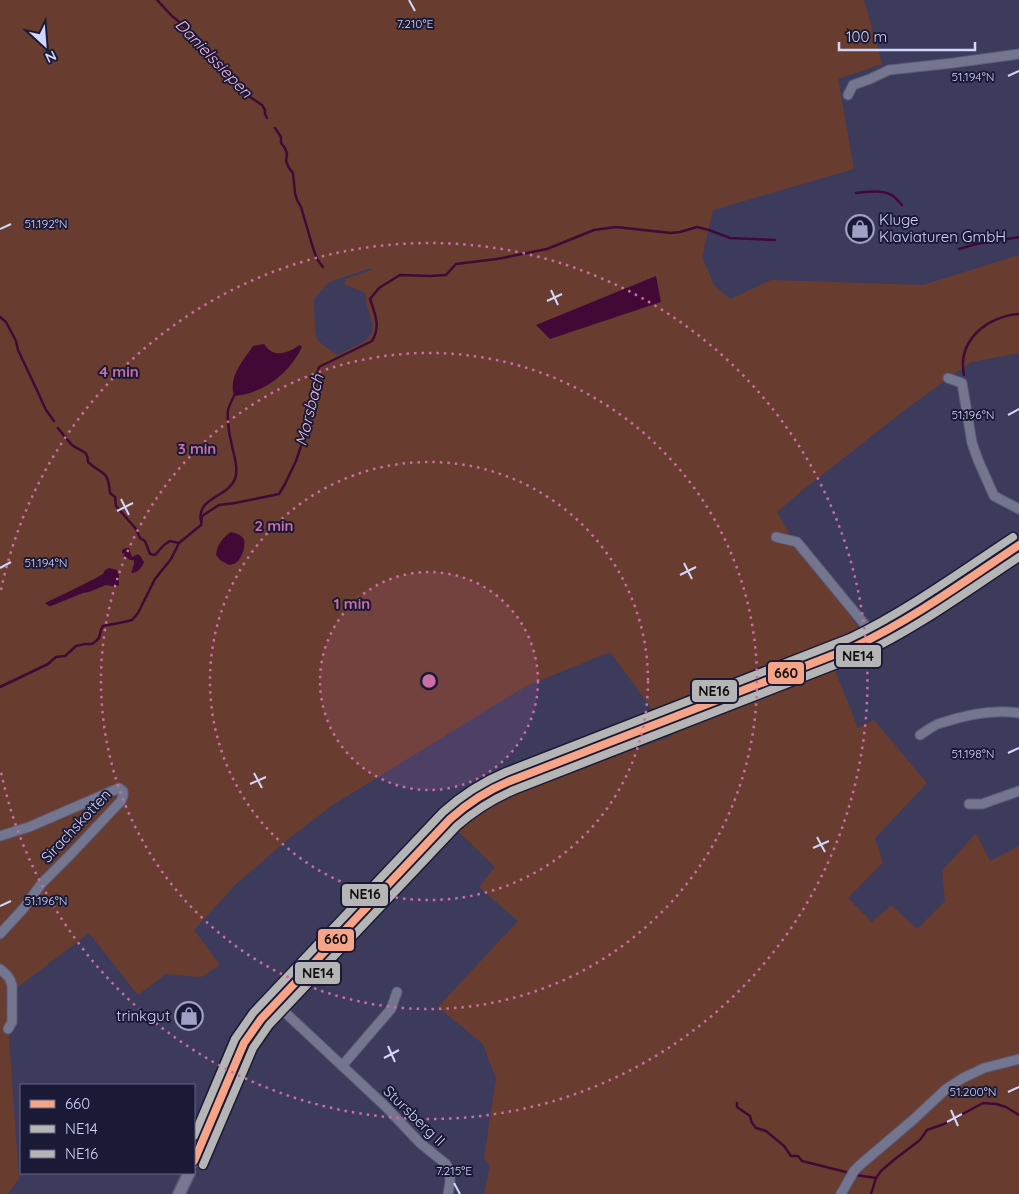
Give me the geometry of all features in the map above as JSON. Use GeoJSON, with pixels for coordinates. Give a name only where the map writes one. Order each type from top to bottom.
{"type":"FeatureCollection","features":[{"type":"Feature","properties":{"kind":"main road"},"geometry":{"type":"LineString","coordinates":[[195,1159],[244,1043],[261,1019],[450,819],[476,798],[510,781],[854,647],[924,608],[1019,545]]}},
{"type":"Feature","properties":{"kind":"main road"},"geometry":{"type":"LineString","coordinates":[[180,1194],[189,1174]]}},
{"type":"Feature","properties":{"kind":"street"},"geometry":{"type":"LineString","coordinates":[[848,95],[853,85],[889,70],[1019,54]]}},
{"type":"Feature","properties":{"kind":"street"},"geometry":{"type":"LineString","coordinates":[[948,378],[962,383],[972,443],[994,496],[1019,510]]}},
{"type":"Feature","properties":{"kind":"street"},"geometry":{"type":"LineString","coordinates":[[776,537],[797,542],[875,637]]}},
{"type":"Feature","properties":{"kind":"street"},"geometry":{"type":"LineString","coordinates":[[920,735],[939,723],[974,714],[994,712],[1019,713]]}},
{"type":"Feature","properties":{"kind":"street","name":"Sirachskotten"},"geometry":{"type":"LineString","coordinates":[[0,836],[29,827],[119,788],[123,791],[121,801],[42,883],[23,909],[0,934]]}},
{"type":"Feature","properties":{"kind":"street"},"geometry":{"type":"LineString","coordinates":[[969,804],[982,804],[1019,791]]}},
{"type":"Feature","properties":{"kind":"street"},"geometry":{"type":"LineString","coordinates":[[0,969],[8,975],[12,985],[12,1022],[8,1029]]}},
{"type":"Feature","properties":{"kind":"street"},"geometry":{"type":"LineString","coordinates":[[342,1066],[391,1009],[397,992]]}},
{"type":"Feature","properties":{"kind":"street","name":"Stursberg II"},"geometry":{"type":"LineString","coordinates":[[275,1003],[384,1105],[420,1143],[446,1164],[450,1178],[448,1194]]}},
{"type":"Feature","properties":{"kind":"street"},"geometry":{"type":"LineString","coordinates":[[841,1194],[854,1171],[867,1158],[914,1119],[946,1089],[984,1068],[1019,1059]]}},
{"type":"Feature","properties":{"kind":"shaded area"},"geometry":{"type":"Polygon","coordinates":[[[0,0],[864,0],[882,64],[838,79],[854,169],[713,210],[702,257],[714,285],[730,299],[771,280],[923,285],[1019,255],[1019,353],[971,362],[906,409],[777,512],[793,540],[863,633],[826,648],[858,728],[874,720],[927,783],[875,838],[883,862],[848,898],[872,922],[891,905],[917,929],[945,901],[942,871],[976,833],[990,861],[1019,846],[1019,1194],[484,1194],[490,1165],[484,1158],[496,1079],[483,1044],[438,1007],[518,921],[479,887],[495,867],[455,828],[483,803],[672,736],[610,652],[526,686],[331,806],[286,841],[236,884],[194,930],[220,965],[201,977],[166,974],[138,995],[89,933],[6,996],[19,1179],[8,1194],[0,1194],[0,0]],[[371,268],[329,282],[314,299],[315,333],[318,341],[337,355],[364,342],[372,333],[373,323],[366,303],[365,293],[344,284],[346,279],[372,270],[371,268]],[[656,276],[537,325],[550,339],[656,276]]]}},
{"type":"Feature","properties":{"kind":"shaded area"},"geometry":{"type":"Polygon","coordinates":[[[656,276],[661,302],[550,339],[536,325],[656,276]]]}},
{"type":"Feature","properties":{"kind":"shaded area"},"geometry":{"type":"Polygon","coordinates":[[[264,344],[276,353],[284,353],[300,345],[302,347],[297,357],[283,374],[255,391],[234,396],[233,382],[241,363],[253,346],[264,344]]]}},
{"type":"Feature","properties":{"kind":"shaded area"},"geometry":{"type":"Polygon","coordinates":[[[231,532],[242,537],[244,543],[239,560],[229,565],[220,560],[216,555],[220,542],[231,532]]]}},
{"type":"Feature","properties":{"kind":"shaded area"},"geometry":{"type":"Polygon","coordinates":[[[129,548],[132,557],[138,554],[144,562],[136,572],[131,573],[134,561],[123,556],[125,554],[122,553],[122,550],[129,548]]]}},
{"type":"Feature","properties":{"kind":"shaded area"},"geometry":{"type":"Polygon","coordinates":[[[109,568],[117,570],[119,585],[115,587],[106,585],[51,606],[45,603],[94,579],[109,568]]]}},
{"type":"Feature","properties":{"kind":"waterway","name":"Danielssiepen"},"geometry":{"type":"LineString","coordinates":[[157,0],[172,16],[193,33],[241,91],[262,105],[267,118]]}},
{"type":"Feature","properties":{"kind":"waterway","name":"Danielssiepen"},"geometry":{"type":"LineString","coordinates":[[275,128],[281,137],[281,143],[287,154],[286,161],[293,173],[295,193],[313,248],[317,259],[323,267]]}},
{"type":"Feature","properties":{"kind":"waterway","name":"Morsbach"},"geometry":{"type":"LineString","coordinates":[[856,193],[885,192],[893,196],[902,205]]}},
{"type":"Feature","properties":{"kind":"waterway","name":"Morsbach"},"geometry":{"type":"LineString","coordinates":[[0,687],[48,664],[56,657],[65,656],[76,646],[92,644],[99,638],[103,626],[132,620],[138,613],[155,579],[171,559],[179,543],[201,525],[202,516],[219,505],[279,494],[296,461],[302,443],[319,367],[372,341],[377,325],[370,299],[379,288],[400,275],[446,275],[456,264],[497,259],[547,249],[594,230],[616,227],[671,233],[697,227],[730,238],[775,240]]}},
{"type":"Feature","properties":{"kind":"waterway","name":"Morsbach"},"geometry":{"type":"LineString","coordinates":[[959,249],[976,244],[1019,237]]}},
{"type":"Feature","properties":{"kind":"waterway"},"geometry":{"type":"LineString","coordinates":[[964,375],[963,362],[965,351],[977,332],[996,320],[1019,314]]}},
{"type":"Feature","properties":{"kind":"waterway"},"geometry":{"type":"LineString","coordinates":[[0,317],[6,322],[16,341],[18,350],[46,410],[54,421]]}},
{"type":"Feature","properties":{"kind":"waterway"},"geometry":{"type":"LineString","coordinates":[[201,521],[203,507],[226,490],[235,479],[236,465],[228,417],[228,408],[234,396]]}},
{"type":"Feature","properties":{"kind":"waterway"},"geometry":{"type":"LineString","coordinates":[[58,428],[72,445],[85,452],[88,462],[106,476],[110,493],[115,497],[116,506],[136,529],[140,538],[145,541],[150,554],[155,555],[170,541],[179,543]]}},
{"type":"Feature","properties":{"kind":"waterway"},"geometry":{"type":"LineString","coordinates":[[737,1103],[737,1107],[750,1116],[756,1128],[766,1131],[784,1146],[791,1156],[798,1156],[802,1161],[846,1172]]}},
{"type":"Feature","properties":{"kind":"waterway"},"geometry":{"type":"LineString","coordinates":[[871,1194],[876,1178],[881,1171],[920,1140],[927,1130],[944,1124],[983,1103],[1006,1107],[1019,1115]]}},
{"type":"Feature","properties":{"kind":"waterway"},"geometry":{"type":"LineString","coordinates":[[856,1175],[876,1178]]}},
{"type":"Feature","properties":{"kind":"transit line","name":"NE16"},"geometry":{"type":"LineString","coordinates":[[195,1134],[235,1039],[253,1013],[443,812],[465,795],[506,772],[850,638],[913,603],[1013,537]]}},
{"type":"Feature","properties":{"kind":"transit line","name":"660"},"geometry":{"type":"LineString","coordinates":[[195,1159],[244,1043],[261,1019],[450,819],[464,808],[486,793],[510,781],[854,647],[918,612],[1019,545]]}},
{"type":"Feature","properties":{"kind":"transit line","name":"NE14"},"geometry":{"type":"LineString","coordinates":[[203,1165],[253,1048],[269,1025],[457,826],[470,815],[491,801],[514,790],[858,656],[920,622],[1019,557]]}},
{"type":"Feature","properties":{"kind":"place","name":"Kluge Klaviaturen GmbH"},"geometry":{"type":"Point","coordinates":[860,229]}},
{"type":"Feature","properties":{"kind":"place","name":"trinkgut"},"geometry":{"type":"Point","coordinates":[189,1016]}}]}
